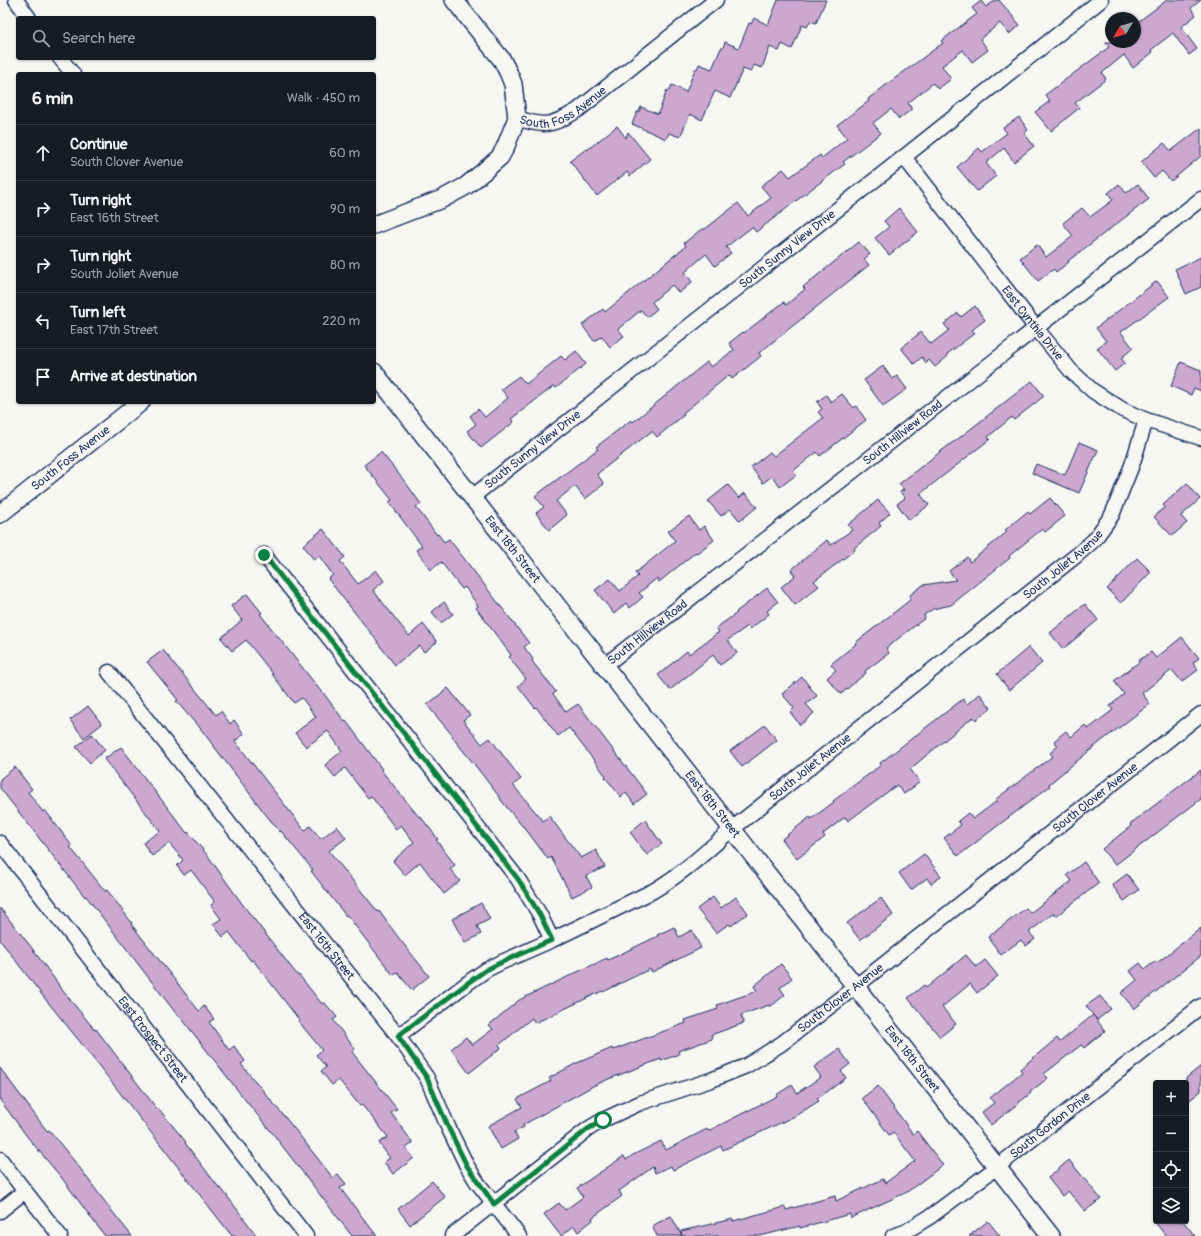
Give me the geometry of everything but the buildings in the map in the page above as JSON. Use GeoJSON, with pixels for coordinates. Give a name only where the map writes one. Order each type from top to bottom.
{"type":"FeatureCollection","features":[{"type":"Feature","properties":{"kind":"street"},"geometry":{"type":"LineString","coordinates":[[16,0],[28,16]]}},
{"type":"Feature","properties":{"kind":"street"},"geometry":{"type":"LineString","coordinates":[[454,0],[506,67],[513,84],[517,118]]}},
{"type":"Feature","properties":{"kind":"street","name":"South Foss Avenue"},"geometry":{"type":"LineString","coordinates":[[376,224],[442,199],[466,186],[500,158],[517,118],[546,124],[570,115],[716,0]]}},
{"type":"Feature","properties":{"kind":"street","name":"South Sunny View Drive"},"geometry":{"type":"LineString","coordinates":[[472,496],[904,157],[1101,0]]}},
{"type":"Feature","properties":{"kind":"street"},"geometry":{"type":"LineString","coordinates":[[62,60],[71,72]]}},
{"type":"Feature","properties":{"kind":"street","name":"East Cynthia Drive"},"geometry":{"type":"LineString","coordinates":[[904,157],[1071,371],[1093,391],[1123,410],[1146,420],[1201,438]]}},
{"type":"Feature","properties":{"kind":"street","name":"South Hillview Road"},"geometry":{"type":"LineString","coordinates":[[604,666],[1201,199]]}},
{"type":"Feature","properties":{"kind":"street","name":"East 18th Street"},"geometry":{"type":"LineString","coordinates":[[376,375],[1052,1236]]}},
{"type":"Feature","properties":{"kind":"street","name":"South Foss Avenue"},"geometry":{"type":"LineString","coordinates":[[0,514],[138,404]]}},
{"type":"Feature","properties":{"kind":"street","name":"South Joliet Avenue"},"geometry":{"type":"LineString","coordinates":[[398,1036],[486,970],[552,940],[668,883],[696,861],[732,829],[1070,560],[1094,540],[1112,515],[1132,465],[1146,420]]}},
{"type":"Feature","properties":{"kind":"street"},"geometry":{"type":"LineString","coordinates":[[264,555],[518,879],[540,915],[552,940]]}},
{"type":"Feature","properties":{"kind":"street","name":"East 16th Street"},"geometry":{"type":"LineString","coordinates":[[109,672],[398,1036],[427,1078],[467,1166],[519,1236]]}},
{"type":"Feature","properties":{"kind":"street","name":"South Clover Avenue"},"geometry":{"type":"LineString","coordinates":[[452,1236],[588,1129],[603,1120],[640,1103],[711,1080],[746,1066],[782,1044],[1201,714]]}},
{"type":"Feature","properties":{"kind":"street","name":"East Prospect Street"},"geometry":{"type":"LineString","coordinates":[[0,843],[306,1236]]}},
{"type":"Feature","properties":{"kind":"street","name":"South Gordon Drive"},"geometry":{"type":"LineString","coordinates":[[893,1236],[905,1232],[930,1216],[997,1167],[1201,1006]]}},
{"type":"Feature","properties":{"kind":"street"},"geometry":{"type":"LineString","coordinates":[[0,1159],[60,1236]]}},
{"type":"Feature","properties":{"kind":"street"},"geometry":{"type":"LineString","coordinates":[[0,1210],[25,1191]]}},
{"type":"Feature","properties":{"kind":"route"},"geometry":{"type":"LineString","coordinates":[[264,555],[518,879],[540,915],[552,940],[486,970],[398,1036],[427,1078],[467,1166],[494,1204],[588,1129],[603,1120]]}}]}
